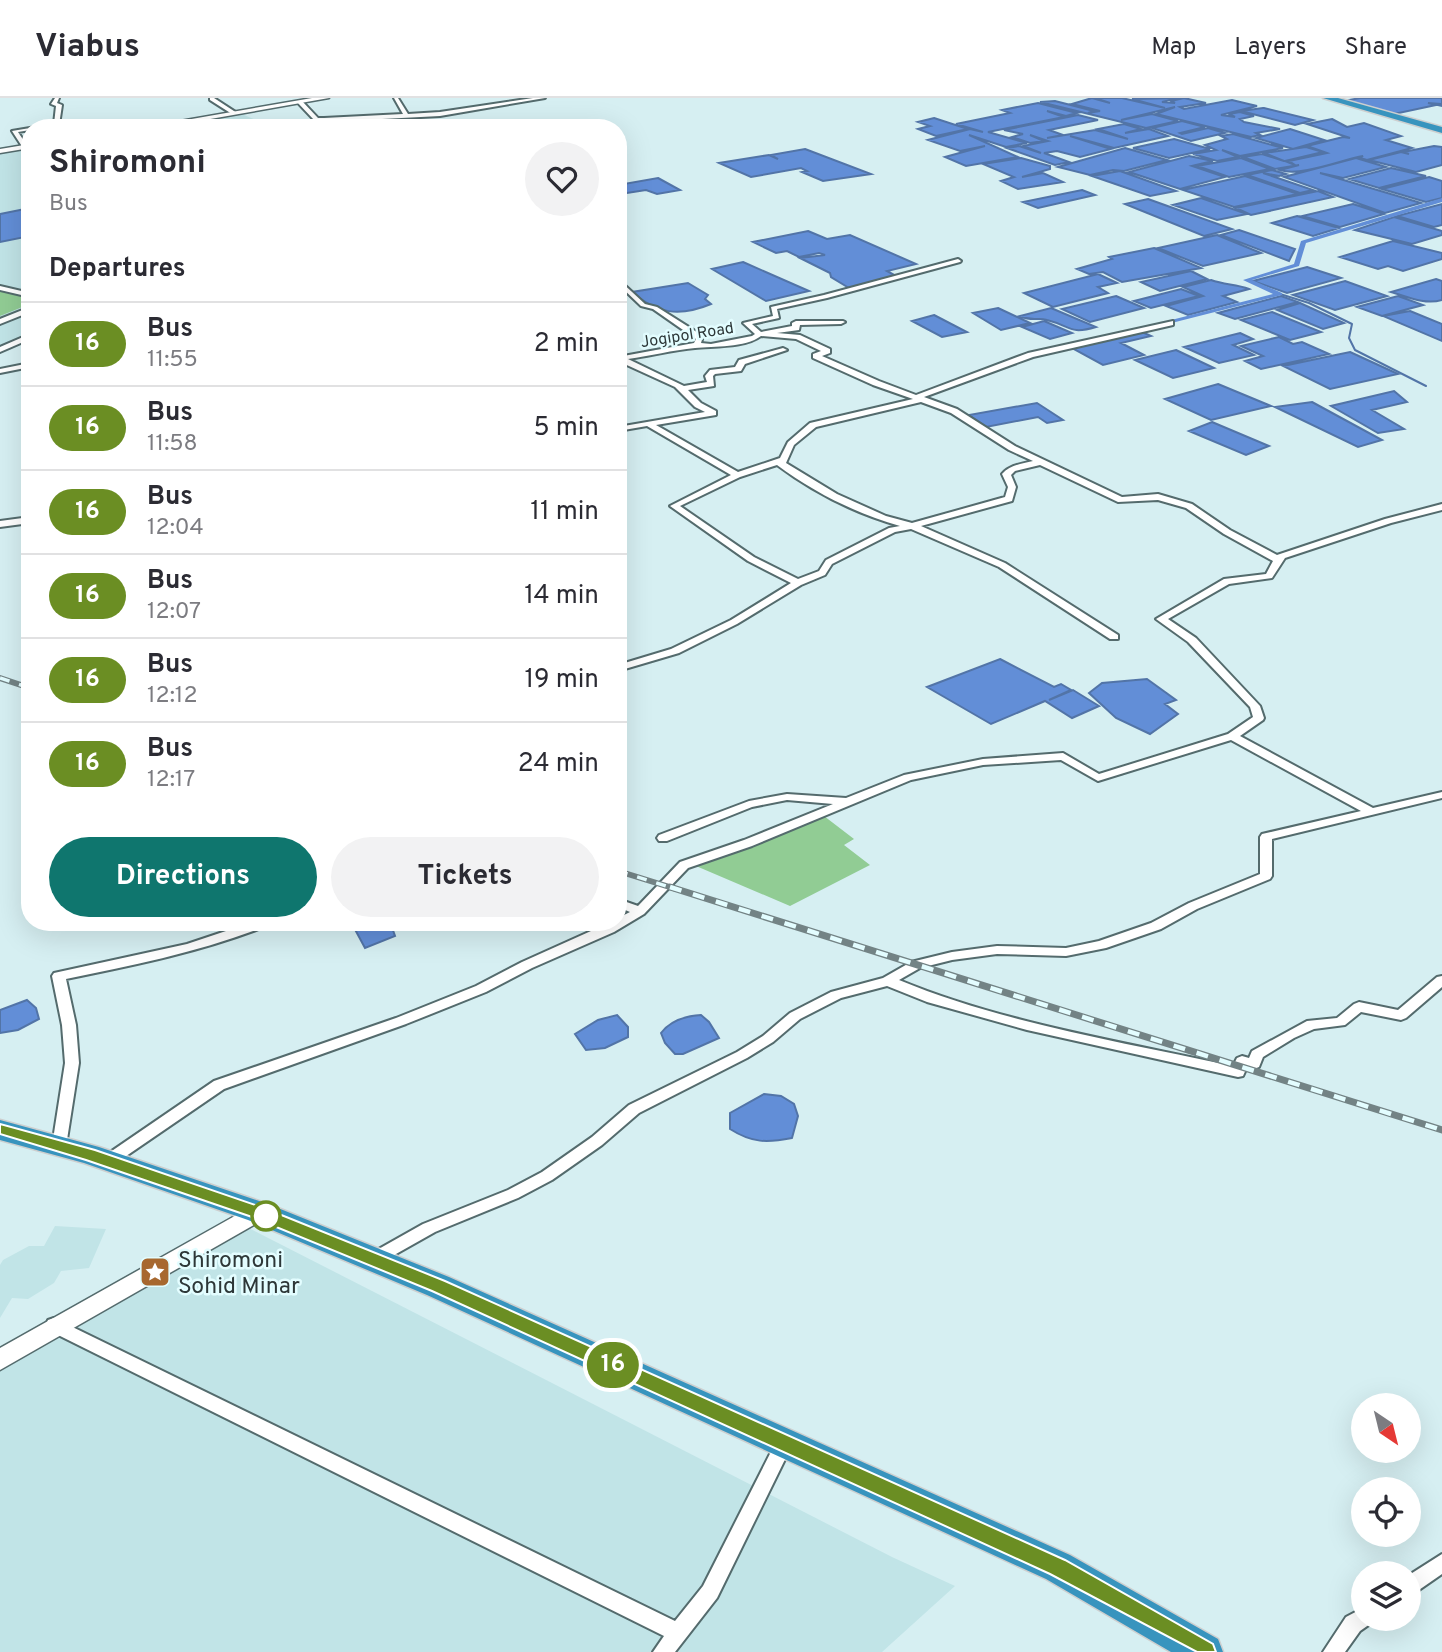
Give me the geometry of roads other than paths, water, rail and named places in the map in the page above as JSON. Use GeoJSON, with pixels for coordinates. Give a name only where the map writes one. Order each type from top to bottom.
{"type":"FeatureCollection","features":[{"type":"Feature","properties":{"kind":"highway"},"geometry":{"type":"LineString","coordinates":[[1328,98],[1442,130]]}},
{"type":"Feature","properties":{"kind":"highway"},"geometry":{"type":"LineString","coordinates":[[0,1130],[108,1161],[255,1212],[373,1259],[1058,1567],[1187,1648]]}},
{"type":"Feature","properties":{"kind":"main road"},"geometry":{"type":"LineString","coordinates":[[198,119],[325,98]]}},
{"type":"Feature","properties":{"kind":"main road"},"geometry":{"type":"LineString","coordinates":[[1,150],[21,147]]}},
{"type":"Feature","properties":{"kind":"main road"},"geometry":{"type":"LineString","coordinates":[[0,1353],[255,1212]]}},
{"type":"Feature","properties":{"kind":"main road"},"geometry":{"type":"LineString","coordinates":[[0,1360],[54,1325]]}},
{"type":"Feature","properties":{"kind":"street"},"geometry":{"type":"LineString","coordinates":[[396,98],[407,117]]}},
{"type":"Feature","properties":{"kind":"street"},"geometry":{"type":"LineString","coordinates":[[352,119],[407,117],[499,107],[543,98]]}},
{"type":"Feature","properties":{"kind":"street"},"geometry":{"type":"LineString","coordinates":[[57,99],[54,104],[59,105],[57,119]]}},
{"type":"Feature","properties":{"kind":"street"},"geometry":{"type":"LineString","coordinates":[[212,99],[234,113]]}},
{"type":"Feature","properties":{"kind":"street"},"geometry":{"type":"LineString","coordinates":[[300,102],[316,119]]}},
{"type":"Feature","properties":{"kind":"street"},"geometry":{"type":"LineString","coordinates":[[958,261],[825,297],[773,308],[777,317],[747,323],[760,334],[797,337],[814,343],[827,351],[816,356],[838,368],[954,411],[1012,448],[1121,500],[1158,497],[1189,506],[1227,532],[1279,560]]}},
{"type":"Feature","properties":{"kind":"street"},"geometry":{"type":"LineString","coordinates":[[0,288],[21,293]]}},
{"type":"Feature","properties":{"kind":"street"},"geometry":{"type":"LineString","coordinates":[[627,289],[643,304],[655,308],[700,338],[697,345]]}},
{"type":"Feature","properties":{"kind":"street"},"geometry":{"type":"LineString","coordinates":[[0,322],[21,313]]}},
{"type":"Feature","properties":{"kind":"street","name":"Jogipol Road"},"geometry":{"type":"LineString","coordinates":[[627,358],[754,338],[760,334],[796,328],[796,323],[841,321]]}},
{"type":"Feature","properties":{"kind":"street"},"geometry":{"type":"LineString","coordinates":[[1114,637],[1002,565],[834,496],[781,464],[791,444],[813,425],[920,398],[1031,355],[1170,323]]}},
{"type":"Feature","properties":{"kind":"street"},"geometry":{"type":"LineString","coordinates":[[0,350],[21,340]]}},
{"type":"Feature","properties":{"kind":"street"},"geometry":{"type":"LineString","coordinates":[[682,389],[712,384],[709,376],[713,372],[738,369],[742,362],[783,350]]}},
{"type":"Feature","properties":{"kind":"street"},"geometry":{"type":"LineString","coordinates":[[627,362],[660,375],[682,389],[698,405],[713,413],[627,427]]}},
{"type":"Feature","properties":{"kind":"street"},"geometry":{"type":"LineString","coordinates":[[0,371],[21,367]]}},
{"type":"Feature","properties":{"kind":"street"},"geometry":{"type":"LineString","coordinates":[[646,423],[737,475]]}},
{"type":"Feature","properties":{"kind":"street"},"geometry":{"type":"LineString","coordinates":[[783,460],[737,475],[674,506],[751,559],[798,583]]}},
{"type":"Feature","properties":{"kind":"street"},"geometry":{"type":"LineString","coordinates":[[627,665],[675,651],[734,622],[798,583],[822,573],[829,562],[892,530],[1009,499],[1012,487],[1006,474],[1041,462]]}},
{"type":"Feature","properties":{"kind":"street"},"geometry":{"type":"LineString","coordinates":[[627,919],[640,911],[684,865],[748,843],[908,777],[983,762],[1063,756],[1098,778],[1232,736],[1259,718],[1255,706],[1192,640],[1161,619],[1227,581],[1269,576],[1281,556],[1388,521],[1442,507]]}},
{"type":"Feature","properties":{"kind":"street"},"geometry":{"type":"LineString","coordinates":[[0,524],[21,521]]}},
{"type":"Feature","properties":{"kind":"street"},"geometry":{"type":"LineString","coordinates":[[1232,736],[1368,810]]}},
{"type":"Feature","properties":{"kind":"street"},"geometry":{"type":"LineString","coordinates":[[373,1259],[429,1228],[513,1194],[547,1175],[597,1141],[634,1109],[760,1045],[794,1016],[836,995],[888,981],[916,965],[953,956],[997,950],[1066,952],[1156,926],[1193,906],[1266,876],[1266,837],[1368,810],[1442,795]]}},
{"type":"Feature","properties":{"kind":"street"},"geometry":{"type":"LineString","coordinates":[[663,838],[750,804],[787,797],[847,801]]}},
{"type":"Feature","properties":{"kind":"street"},"geometry":{"type":"LineString","coordinates":[[627,906],[640,911]]}},
{"type":"Feature","properties":{"kind":"street"},"geometry":{"type":"LineString","coordinates":[[60,1146],[72,1063],[69,1025],[59,976],[156,957],[245,931]]}},
{"type":"Feature","properties":{"kind":"street"},"geometry":{"type":"LineString","coordinates":[[108,1161],[219,1084],[401,1021],[481,989],[527,965],[604,931]]}},
{"type":"Feature","properties":{"kind":"street"},"geometry":{"type":"LineString","coordinates":[[888,981],[932,999],[1027,1025],[1238,1072],[1242,1061],[1254,1064],[1257,1054],[1289,1035],[1312,1024],[1340,1022],[1359,1007],[1402,1015],[1442,981]]}},
{"type":"Feature","properties":{"kind":"street"},"geometry":{"type":"LineString","coordinates":[[54,1325],[679,1633]]}},
{"type":"Feature","properties":{"kind":"street"},"geometry":{"type":"LineString","coordinates":[[663,1652],[710,1592],[784,1443]]}},
{"type":"Feature","properties":{"kind":"street"},"geometry":{"type":"LineString","coordinates":[[1421,1578],[1442,1563]]}},
{"type":"Feature","properties":{"kind":"street"},"geometry":{"type":"LineString","coordinates":[[1333,1652],[1351,1627]]}},
{"type":"Feature","properties":{"kind":"water"},"geometry":{"type":"Polygon","coordinates":[[[1092,98],[1110,103],[1095,98],[1122,98],[1165,108],[1132,99],[1179,98],[1162,102],[1175,103],[1171,101],[1184,98],[1206,103],[1180,107],[1184,109],[1232,100],[1257,106],[1221,115],[1235,117],[1229,114],[1240,112],[1254,116],[1240,119],[1244,122],[1280,129],[1256,133],[1260,135],[1251,137],[1156,114],[1175,107],[1121,120],[1152,114],[1178,121],[1146,128],[1040,102],[1055,101],[1094,111],[1088,113],[1100,111],[1072,104],[1092,98]]]}},
{"type":"Feature","properties":{"kind":"water"},"geometry":{"type":"Polygon","coordinates":[[[1360,98],[1442,98],[1442,106],[1428,103],[1436,105],[1394,114],[1344,101],[1360,98]]]}},
{"type":"Feature","properties":{"kind":"water"},"geometry":{"type":"Polygon","coordinates":[[[1038,103],[1077,113],[1066,116],[1047,111],[1064,117],[988,132],[1027,143],[1006,147],[969,135],[1018,157],[966,166],[945,157],[985,146],[960,151],[928,140],[970,129],[983,132],[956,124],[1010,113],[1002,110],[1038,103]]]}},
{"type":"Feature","properties":{"kind":"water"},"geometry":{"type":"Polygon","coordinates":[[[1263,108],[1313,120],[1295,125],[1241,111],[1263,108]]]}},
{"type":"Feature","properties":{"kind":"water"},"geometry":{"type":"Polygon","coordinates":[[[1078,115],[1098,120],[1049,130],[1063,135],[1047,138],[1095,130],[1128,139],[1098,129],[1124,124],[1141,129],[1125,133],[1149,129],[1168,136],[1114,148],[1070,136],[1111,149],[1080,157],[1057,151],[1044,153],[1069,162],[1055,165],[1007,148],[1019,146],[1041,153],[1023,146],[1048,141],[1030,135],[1044,141],[1030,143],[1012,137],[1023,134],[1004,130],[1078,115]]]}},
{"type":"Feature","properties":{"kind":"water"},"geometry":{"type":"Polygon","coordinates":[[[934,118],[968,129],[936,136],[918,129],[930,126],[918,122],[934,118]]]}},
{"type":"Feature","properties":{"kind":"water"},"geometry":{"type":"Polygon","coordinates":[[[1332,119],[1347,127],[1364,123],[1401,136],[1386,140],[1412,148],[1367,160],[1360,158],[1363,156],[1289,172],[1280,170],[1299,165],[1275,169],[1243,157],[1262,154],[1284,161],[1264,153],[1306,147],[1323,152],[1285,161],[1295,165],[1289,161],[1327,153],[1307,146],[1343,137],[1350,138],[1307,124],[1332,119]]]}},
{"type":"Feature","properties":{"kind":"water"},"geometry":{"type":"Polygon","coordinates":[[[1182,121],[1205,127],[1180,133],[1182,134],[1208,128],[1225,133],[1191,141],[1152,128],[1182,121]]]}},
{"type":"Feature","properties":{"kind":"water"},"geometry":{"type":"Polygon","coordinates":[[[1290,129],[1324,140],[1293,149],[1256,138],[1290,129]]]}},
{"type":"Feature","properties":{"kind":"water"},"geometry":{"type":"Polygon","coordinates":[[[1233,134],[1283,148],[1240,156],[1222,150],[1238,157],[1217,161],[1193,154],[1216,150],[1205,145],[1227,139],[1221,136],[1233,134]]]}},
{"type":"Feature","properties":{"kind":"water"},"geometry":{"type":"Polygon","coordinates":[[[1174,139],[1210,149],[1169,158],[1133,148],[1174,139]]]}},
{"type":"Feature","properties":{"kind":"water"},"geometry":{"type":"Polygon","coordinates":[[[1442,147],[1442,165],[1416,172],[1369,160],[1401,152],[1409,154],[1403,152],[1442,147]]]}},
{"type":"Feature","properties":{"kind":"water"},"geometry":{"type":"Polygon","coordinates":[[[1125,148],[1167,160],[1124,171],[1113,170],[1090,175],[1058,167],[1125,148]]]}},
{"type":"Feature","properties":{"kind":"water"},"geometry":{"type":"Polygon","coordinates":[[[805,149],[871,174],[823,181],[802,172],[807,171],[801,168],[751,177],[719,163],[769,155],[778,159],[771,155],[805,149]]]}},
{"type":"Feature","properties":{"kind":"water"},"geometry":{"type":"Polygon","coordinates":[[[1189,156],[1213,161],[1192,166],[1225,177],[1180,189],[1129,172],[1189,156]]]}},
{"type":"Feature","properties":{"kind":"water"},"geometry":{"type":"Polygon","coordinates":[[[1021,158],[1050,166],[1050,169],[1022,177],[1043,173],[1063,182],[1018,189],[1001,181],[1014,177],[983,164],[1021,158]]]}},
{"type":"Feature","properties":{"kind":"water"},"geometry":{"type":"Polygon","coordinates":[[[1241,158],[1270,169],[1229,177],[1197,166],[1241,158]]]}},
{"type":"Feature","properties":{"kind":"water"},"geometry":{"type":"Polygon","coordinates":[[[1356,158],[1386,167],[1343,178],[1320,173],[1421,203],[1385,213],[1284,177],[1356,158]]]}},
{"type":"Feature","properties":{"kind":"water"},"geometry":{"type":"Polygon","coordinates":[[[1391,168],[1426,176],[1379,188],[1349,179],[1391,168]]]}},
{"type":"Feature","properties":{"kind":"water"},"geometry":{"type":"Polygon","coordinates":[[[1272,170],[1286,174],[1279,176],[1263,173],[1313,190],[1300,193],[1247,175],[1272,170]]]}},
{"type":"Feature","properties":{"kind":"water"},"geometry":{"type":"Polygon","coordinates":[[[1120,171],[1176,191],[1150,196],[1092,176],[1120,171]]]}},
{"type":"Feature","properties":{"kind":"water"},"geometry":{"type":"Polygon","coordinates":[[[1245,176],[1298,194],[1234,207],[1183,190],[1245,176]]]}},
{"type":"Feature","properties":{"kind":"water"},"geometry":{"type":"Polygon","coordinates":[[[1429,177],[1442,181],[1442,198],[1426,202],[1382,189],[1429,177]]]}},
{"type":"Feature","properties":{"kind":"water"},"geometry":{"type":"Polygon","coordinates":[[[658,178],[680,190],[657,194],[646,190],[627,193],[627,183],[658,178]]]}},
{"type":"Feature","properties":{"kind":"water"},"geometry":{"type":"Polygon","coordinates":[[[1082,190],[1095,195],[1038,208],[1023,202],[1082,190]]]}},
{"type":"Feature","properties":{"kind":"water"},"geometry":{"type":"Polygon","coordinates":[[[1318,191],[1333,197],[1251,215],[1236,208],[1318,191]]]}},
{"type":"Feature","properties":{"kind":"water"},"geometry":{"type":"Polygon","coordinates":[[[1201,198],[1247,214],[1217,220],[1173,205],[1201,198]]]}},
{"type":"Feature","properties":{"kind":"water"},"geometry":{"type":"Polygon","coordinates":[[[1148,199],[1232,229],[1204,236],[1125,204],[1148,199]]]}},
{"type":"Feature","properties":{"kind":"water"},"geometry":{"type":"Polygon","coordinates":[[[1353,204],[1384,214],[1340,227],[1302,216],[1353,204]]]}},
{"type":"Feature","properties":{"kind":"water"},"geometry":{"type":"Polygon","coordinates":[[[1442,204],[1442,225],[1434,227],[1397,216],[1442,204]]]}},
{"type":"Feature","properties":{"kind":"water"},"geometry":{"type":"Polygon","coordinates":[[[21,210],[21,238],[0,242],[0,214],[21,210]]]}},
{"type":"Feature","properties":{"kind":"water"},"geometry":{"type":"Polygon","coordinates":[[[1297,216],[1339,228],[1313,236],[1272,223],[1297,216]]]}},
{"type":"Feature","properties":{"kind":"water"},"geometry":{"type":"Polygon","coordinates":[[[1394,217],[1442,231],[1442,235],[1412,244],[1355,230],[1394,217]]]}},
{"type":"Feature","properties":{"kind":"water"},"geometry":{"type":"Polygon","coordinates":[[[1239,230],[1295,249],[1289,261],[1221,235],[1239,230]]]}},
{"type":"Feature","properties":{"kind":"water"},"geometry":{"type":"Polygon","coordinates":[[[808,231],[827,239],[850,235],[916,264],[887,271],[898,277],[849,288],[831,277],[830,273],[800,258],[825,255],[819,253],[799,257],[787,251],[776,253],[753,242],[808,231]]]}},
{"type":"Feature","properties":{"kind":"water"},"geometry":{"type":"Polygon","coordinates":[[[1217,235],[1261,253],[1203,266],[1158,248],[1217,235]]]}},
{"type":"Feature","properties":{"kind":"water"},"geometry":{"type":"Polygon","coordinates":[[[1393,241],[1442,253],[1442,259],[1403,271],[1388,266],[1378,269],[1340,257],[1393,241]]]}},
{"type":"Feature","properties":{"kind":"water"},"geometry":{"type":"Polygon","coordinates":[[[1154,248],[1201,268],[1122,282],[1103,272],[1089,274],[1077,269],[1112,259],[1109,257],[1154,248]]]}},
{"type":"Feature","properties":{"kind":"water"},"geometry":{"type":"Polygon","coordinates":[[[743,262],[809,291],[766,301],[712,269],[743,262]]]}},
{"type":"Feature","properties":{"kind":"water"},"geometry":{"type":"Polygon","coordinates":[[[1307,267],[1341,278],[1287,293],[1253,281],[1307,267]]]}},
{"type":"Feature","properties":{"kind":"water"},"geometry":{"type":"Polygon","coordinates":[[[1191,271],[1207,279],[1160,291],[1141,282],[1191,271]]]}},
{"type":"Feature","properties":{"kind":"water"},"geometry":{"type":"Polygon","coordinates":[[[1098,274],[1117,283],[1098,287],[1108,293],[1053,307],[1024,293],[1098,274]]]}},
{"type":"Feature","properties":{"kind":"water"},"geometry":{"type":"Polygon","coordinates":[[[1436,279],[1442,281],[1442,300],[1423,301],[1391,292],[1436,279]]]}},
{"type":"Feature","properties":{"kind":"water"},"geometry":{"type":"Polygon","coordinates":[[[1211,280],[1249,289],[1223,296],[1237,302],[1188,315],[1166,306],[1203,296],[1183,287],[1211,280]]]}},
{"type":"Feature","properties":{"kind":"water"},"geometry":{"type":"Polygon","coordinates":[[[1345,281],[1387,296],[1335,310],[1293,295],[1345,281]]]}},
{"type":"Feature","properties":{"kind":"water"},"geometry":{"type":"Polygon","coordinates":[[[688,283],[708,295],[705,299],[711,304],[689,311],[669,311],[650,305],[632,292],[688,283]]]}},
{"type":"Feature","properties":{"kind":"water"},"geometry":{"type":"Polygon","coordinates":[[[1181,289],[1199,296],[1151,308],[1134,301],[1181,289]]]}},
{"type":"Feature","properties":{"kind":"water"},"geometry":{"type":"Polygon","coordinates":[[[1116,296],[1144,308],[1090,322],[1062,309],[1116,296]]]}},
{"type":"Feature","properties":{"kind":"water"},"geometry":{"type":"Polygon","coordinates":[[[1281,296],[1298,302],[1235,319],[1218,313],[1281,296]]]}},
{"type":"Feature","properties":{"kind":"water"},"geometry":{"type":"Polygon","coordinates":[[[1398,296],[1423,305],[1382,316],[1357,307],[1398,296]]]}},
{"type":"Feature","properties":{"kind":"water"},"geometry":{"type":"Polygon","coordinates":[[[1300,303],[1344,323],[1323,329],[1277,310],[1300,303]]]}},
{"type":"Feature","properties":{"kind":"water"},"geometry":{"type":"Polygon","coordinates":[[[998,308],[1030,323],[1001,330],[973,313],[998,308]]]}},
{"type":"Feature","properties":{"kind":"water"},"geometry":{"type":"Polygon","coordinates":[[[1051,308],[1096,327],[1075,330],[1047,320],[1020,316],[1051,308]]]}},
{"type":"Feature","properties":{"kind":"water"},"geometry":{"type":"Polygon","coordinates":[[[1410,311],[1442,324],[1442,341],[1383,316],[1410,311]]]}},
{"type":"Feature","properties":{"kind":"water"},"geometry":{"type":"Polygon","coordinates":[[[1272,312],[1321,332],[1290,340],[1241,320],[1272,312]]]}},
{"type":"Feature","properties":{"kind":"water"},"geometry":{"type":"Polygon","coordinates":[[[934,315],[967,332],[942,337],[912,321],[934,315]]]}},
{"type":"Feature","properties":{"kind":"water"},"geometry":{"type":"Polygon","coordinates":[[[1044,321],[1072,333],[1050,339],[1022,327],[1044,321]]]}},
{"type":"Feature","properties":{"kind":"water"},"geometry":{"type":"Polygon","coordinates":[[[1142,332],[1151,336],[1121,343],[1144,355],[1103,365],[1070,347],[1142,332]]]}},
{"type":"Feature","properties":{"kind":"water"},"geometry":{"type":"Polygon","coordinates":[[[1240,333],[1253,339],[1233,345],[1254,355],[1219,363],[1184,347],[1240,333]]]}},
{"type":"Feature","properties":{"kind":"water"},"geometry":{"type":"Polygon","coordinates":[[[1279,337],[1293,344],[1302,342],[1329,354],[1261,369],[1245,361],[1263,356],[1241,346],[1279,337]]]}},
{"type":"Feature","properties":{"kind":"water"},"geometry":{"type":"Polygon","coordinates":[[[1176,350],[1214,368],[1173,378],[1135,360],[1176,350]]]}},
{"type":"Feature","properties":{"kind":"water"},"geometry":{"type":"Polygon","coordinates":[[[1350,352],[1398,374],[1330,389],[1283,366],[1350,352]]]}},
{"type":"Feature","properties":{"kind":"water"},"geometry":{"type":"Polygon","coordinates":[[[1218,384],[1271,406],[1211,420],[1165,399],[1218,384]]]}},
{"type":"Feature","properties":{"kind":"water"},"geometry":{"type":"Polygon","coordinates":[[[1394,391],[1407,402],[1372,410],[1404,429],[1378,433],[1331,406],[1394,391]]]}},
{"type":"Feature","properties":{"kind":"water"},"geometry":{"type":"Polygon","coordinates":[[[1312,402],[1382,440],[1358,447],[1275,407],[1312,402]]]}},
{"type":"Feature","properties":{"kind":"water"},"geometry":{"type":"Polygon","coordinates":[[[1037,403],[1063,420],[1047,423],[1038,417],[986,427],[969,415],[1037,403]]]}},
{"type":"Feature","properties":{"kind":"water"},"geometry":{"type":"Polygon","coordinates":[[[1212,422],[1269,446],[1246,455],[1189,431],[1212,422]]]}},
{"type":"Feature","properties":{"kind":"water"},"geometry":{"type":"Polygon","coordinates":[[[1000,659],[1054,687],[1061,684],[1071,690],[1049,700],[1073,690],[1099,706],[1072,718],[1045,701],[991,724],[927,687],[1000,659]]]}},
{"type":"Feature","properties":{"kind":"water"},"geometry":{"type":"Polygon","coordinates":[[[1147,679],[1176,700],[1165,704],[1178,714],[1150,734],[1116,718],[1089,693],[1102,683],[1147,679]]]}},
{"type":"Feature","properties":{"kind":"water"},"geometry":{"type":"Polygon","coordinates":[[[356,931],[393,931],[395,936],[365,948],[356,931]]]}},
{"type":"Feature","properties":{"kind":"water"},"geometry":{"type":"Polygon","coordinates":[[[27,1000],[36,1008],[39,1019],[18,1030],[0,1033],[0,1010],[27,1000]]]}},
{"type":"Feature","properties":{"kind":"water"},"geometry":{"type":"Polygon","coordinates":[[[617,1015],[628,1027],[628,1037],[605,1048],[586,1050],[575,1034],[598,1020],[617,1015]]]}},
{"type":"Feature","properties":{"kind":"water"},"geometry":{"type":"Polygon","coordinates":[[[701,1015],[719,1038],[683,1054],[675,1054],[665,1043],[661,1033],[679,1020],[701,1015]]]}},
{"type":"Feature","properties":{"kind":"water"},"geometry":{"type":"Polygon","coordinates":[[[764,1094],[781,1096],[794,1104],[798,1116],[792,1138],[760,1141],[730,1129],[730,1113],[764,1094]]]}},
{"type":"Feature","properties":{"kind":"waterway"},"geometry":{"type":"LineString","coordinates":[[1144,328],[1280,294],[1246,280],[1297,265],[1303,242],[1442,200]]}},
{"type":"Feature","properties":{"kind":"waterway"},"geometry":{"type":"LineString","coordinates":[[1280,294],[1309,303],[1352,324],[1349,338],[1355,350],[1426,386]]}},
{"type":"Feature","properties":{"kind":"railway"},"geometry":{"type":"LineString","coordinates":[[0,678],[21,685]]}},
{"type":"Feature","properties":{"kind":"railway"},"geometry":{"type":"LineString","coordinates":[[627,874],[676,889]]}},
{"type":"Feature","properties":{"kind":"railway"},"geometry":{"type":"LineString","coordinates":[[670,887],[1442,1130]]}},
{"type":"Feature","properties":{"kind":"place","name":"Shiromoni Sohid Minar"},"geometry":{"type":"Point","coordinates":[155,1272]}}]}
